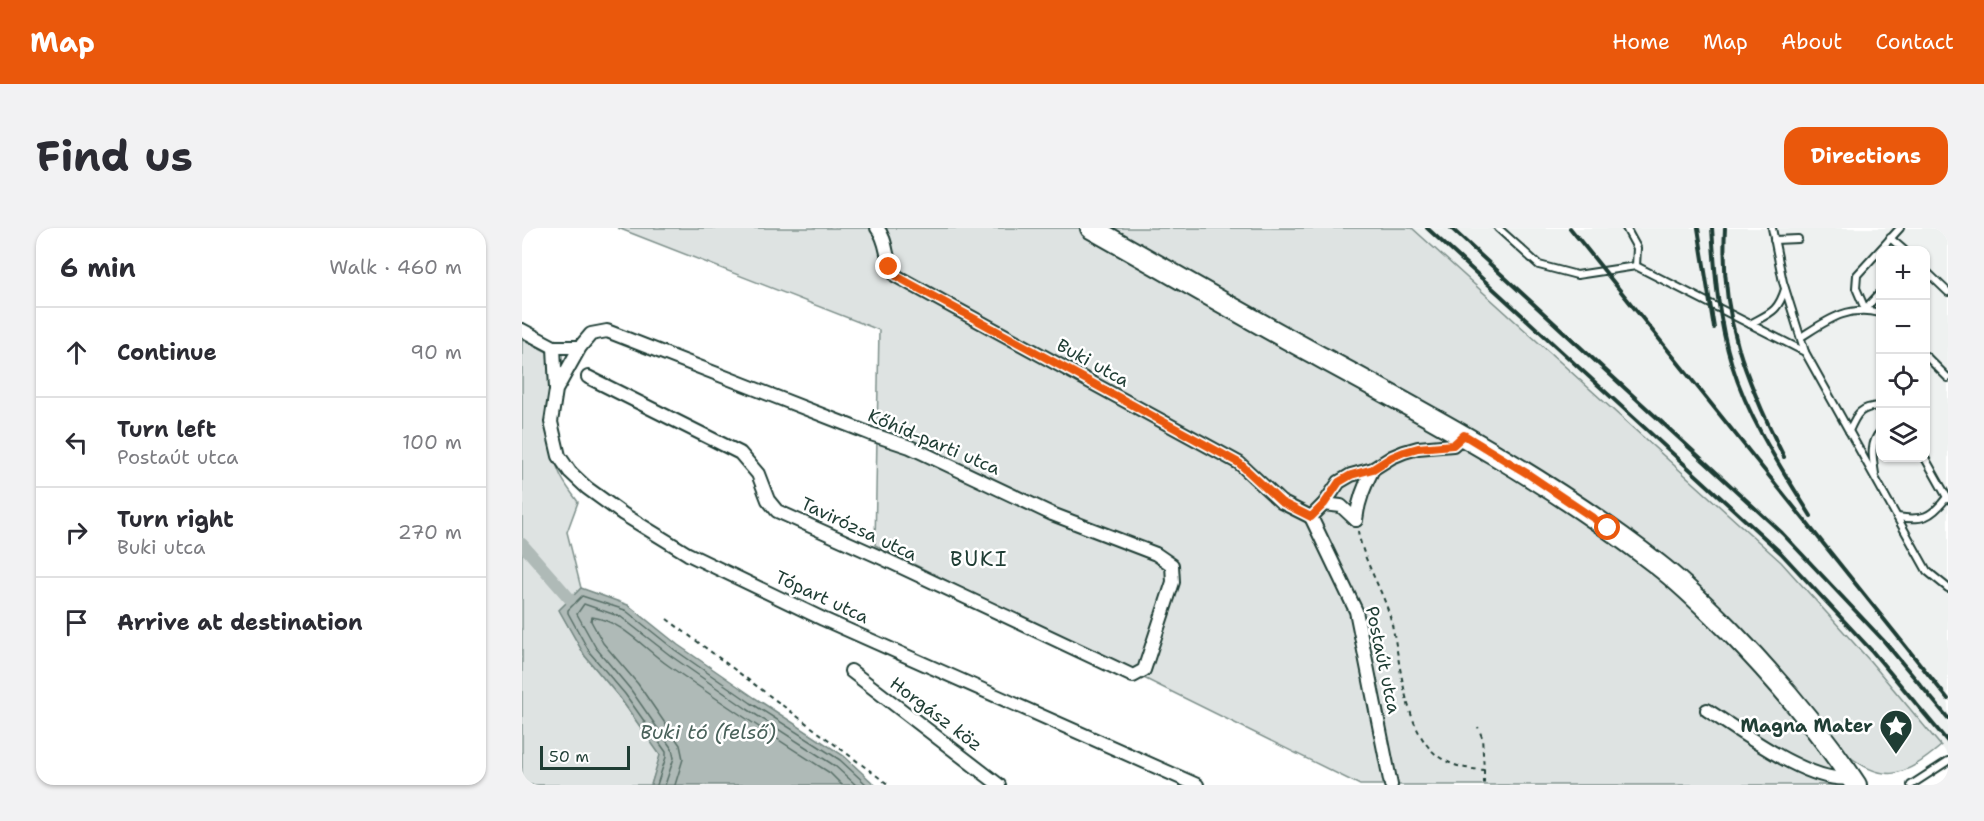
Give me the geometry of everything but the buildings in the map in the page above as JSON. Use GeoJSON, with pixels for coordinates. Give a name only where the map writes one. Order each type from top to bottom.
{"type":"FeatureCollection","features":[{"type":"Feature","properties":{"kind":"main road"},"geometry":{"type":"LineString","coordinates":[[1091,228],[1307,350],[1464,435],[1582,509],[1659,565],[1687,589],[1760,662],[1780,684],[1854,782]]}},
{"type":"Feature","properties":{"kind":"street","name":"Buki utca"},"geometry":{"type":"LineString","coordinates":[[878,228],[882,234],[889,267],[896,276],[1239,463],[1281,502],[1311,517]]}},
{"type":"Feature","properties":{"kind":"street"},"geometry":{"type":"LineString","coordinates":[[522,330],[554,347],[580,346]]}},
{"type":"Feature","properties":{"kind":"street","name":"Kőhíd-parti utca"},"geometry":{"type":"LineString","coordinates":[[580,346],[591,334],[607,332],[910,447],[1052,514],[1156,554],[1172,566],[1173,582],[1144,670]]}},
{"type":"Feature","properties":{"kind":"street","name":"Tópart utca"},"geometry":{"type":"LineString","coordinates":[[580,346],[556,390],[551,422],[559,456],[570,472],[587,488],[622,514],[688,554],[823,619],[1197,785]]}},
{"type":"Feature","properties":{"kind":"street"},"geometry":{"type":"LineString","coordinates":[[554,347],[556,390]]}},
{"type":"Feature","properties":{"kind":"street","name":"Tavirózsa utca"},"geometry":{"type":"LineString","coordinates":[[588,377],[740,453],[758,474],[768,500],[777,511],[1133,676],[1144,670]]}},
{"type":"Feature","properties":{"kind":"street"},"geometry":{"type":"LineString","coordinates":[[1311,517],[1324,504],[1339,482],[1351,475],[1373,469],[1404,452],[1418,448],[1453,445],[1464,435]]}},
{"type":"Feature","properties":{"kind":"street"},"geometry":{"type":"LineString","coordinates":[[1356,520],[1360,495],[1373,469]]}},
{"type":"Feature","properties":{"kind":"street"},"geometry":{"type":"LineString","coordinates":[[1324,504],[1341,506],[1356,520]]}},
{"type":"Feature","properties":{"kind":"street","name":"Postaút utca"},"geometry":{"type":"LineString","coordinates":[[1311,517],[1356,610],[1391,785]]}},
{"type":"Feature","properties":{"kind":"street","name":"Horgász köz"},"geometry":{"type":"LineString","coordinates":[[850,671],[999,785]]}},
{"type":"Feature","properties":{"kind":"street"},"geometry":{"type":"LineString","coordinates":[[1707,710],[1772,751],[1817,775],[1854,782]]}},
{"type":"Feature","properties":{"kind":"lane"},"geometry":{"type":"LineString","coordinates":[[1498,228],[1539,265],[1577,275],[1636,266],[1805,352]]}},
{"type":"Feature","properties":{"kind":"lane"},"geometry":{"type":"LineString","coordinates":[[1626,228],[1637,248],[1636,266]]}},
{"type":"Feature","properties":{"kind":"lane"},"geometry":{"type":"LineString","coordinates":[[1772,228],[1785,290],[1805,352],[1927,571],[1948,588]]}},
{"type":"Feature","properties":{"kind":"lane"},"geometry":{"type":"LineString","coordinates":[[1865,309],[1856,288],[1857,275],[1900,228]]}},
{"type":"Feature","properties":{"kind":"lane"},"geometry":{"type":"LineString","coordinates":[[1890,238],[1899,246]]}},
{"type":"Feature","properties":{"kind":"lane"},"geometry":{"type":"LineString","coordinates":[[1774,240],[1798,239]]}},
{"type":"Feature","properties":{"kind":"lane"},"geometry":{"type":"LineString","coordinates":[[1930,275],[1948,292]]}},
{"type":"Feature","properties":{"kind":"lane"},"geometry":{"type":"LineString","coordinates":[[1750,324],[1771,313],[1781,304],[1785,290]]}},
{"type":"Feature","properties":{"kind":"lane"},"geometry":{"type":"LineString","coordinates":[[1865,309],[1876,298]]}},
{"type":"Feature","properties":{"kind":"lane"},"geometry":{"type":"LineString","coordinates":[[1801,337],[1834,316],[1865,309],[1876,312]]}},
{"type":"Feature","properties":{"kind":"lane"},"geometry":{"type":"LineString","coordinates":[[1930,360],[1947,376]]}},
{"type":"Feature","properties":{"kind":"lane"},"geometry":{"type":"LineString","coordinates":[[1849,431],[1856,415],[1868,407],[1876,406]]}},
{"type":"Feature","properties":{"kind":"lane"},"geometry":{"type":"LineString","coordinates":[[1876,437],[1873,449],[1876,480]]}},
{"type":"Feature","properties":{"kind":"lane"},"geometry":{"type":"LineString","coordinates":[[1897,517],[1916,520],[1922,518],[1939,508],[1947,499],[1927,462]]}},
{"type":"Feature","properties":{"kind":"lane"},"geometry":{"type":"LineString","coordinates":[[1911,785],[1948,761]]}},
{"type":"Feature","properties":{"kind":"path"},"geometry":{"type":"LineString","coordinates":[[1356,520],[1359,538],[1390,616],[1406,695],[1415,724],[1426,745],[1445,761],[1464,768],[1484,770]]}},
{"type":"Feature","properties":{"kind":"path"},"geometry":{"type":"LineString","coordinates":[[667,619],[889,785]]}},
{"type":"Feature","properties":{"kind":"path"},"geometry":{"type":"LineString","coordinates":[[1478,727],[1482,736],[1484,785]]}},
{"type":"Feature","properties":{"kind":"shaded area"},"geometry":{"type":"Polygon","coordinates":[[[618,228],[1412,228],[1781,562],[1870,661],[1941,746],[1916,765],[1894,773],[1871,770],[1845,753],[1847,785],[1360,785],[875,545],[879,330],[618,228]]]}},
{"type":"Feature","properties":{"kind":"shaded area"},"geometry":{"type":"Polygon","coordinates":[[[1412,228],[1948,228],[1948,755],[1870,661],[1781,562],[1412,228]]]}},
{"type":"Feature","properties":{"kind":"shaded area"},"geometry":{"type":"Polygon","coordinates":[[[522,339],[555,356],[549,416],[552,446],[562,478],[578,502],[567,532],[581,588],[560,611],[585,656],[620,698],[661,755],[651,785],[522,785],[522,339]]]}},
{"type":"Feature","properties":{"kind":"water","name":"Buki tó (felső)"},"geometry":{"type":"Polygon","coordinates":[[[581,588],[628,605],[678,645],[844,756],[875,785],[651,785],[660,755],[620,698],[585,656],[559,610],[581,588]]]}},
{"type":"Feature","properties":{"kind":"waterway"},"geometry":{"type":"LineString","coordinates":[[522,544],[570,599]]}},
{"type":"Feature","properties":{"kind":"railway"},"geometry":{"type":"LineString","coordinates":[[1427,228],[1781,553],[1872,651],[1948,742]]}},
{"type":"Feature","properties":{"kind":"railway"},"geometry":{"type":"LineString","coordinates":[[1451,228],[1782,533],[1883,640],[1948,718]]}},
{"type":"Feature","properties":{"kind":"railway"},"geometry":{"type":"LineString","coordinates":[[1570,228],[1948,699]]}},
{"type":"Feature","properties":{"kind":"railway"},"geometry":{"type":"LineString","coordinates":[[1698,228],[1714,328]]}},
{"type":"Feature","properties":{"kind":"railway"},"geometry":{"type":"LineString","coordinates":[[1712,228],[1720,314],[1732,365],[1747,405],[1777,462],[1811,516]]}},
{"type":"Feature","properties":{"kind":"railway"},"geometry":{"type":"LineString","coordinates":[[1725,228],[1724,260],[1727,291],[1738,347],[1758,401],[1784,457]]}},
{"type":"Feature","properties":{"kind":"place","name":"Magna Mater"},"geometry":{"type":"Point","coordinates":[1896,755]}},
{"type":"Feature","properties":{"kind":"district","name":"BUKI"},"geometry":{"type":"Point","coordinates":[979,559]}},
{"type":"Feature","properties":{"kind":"route"},"geometry":{"type":"LineString","coordinates":[[889,267],[896,276],[1239,463],[1281,502],[1311,517],[1324,504],[1339,482],[1351,475],[1373,469],[1404,452],[1418,448],[1453,445],[1464,435],[1528,474],[1608,528]]}}]}
